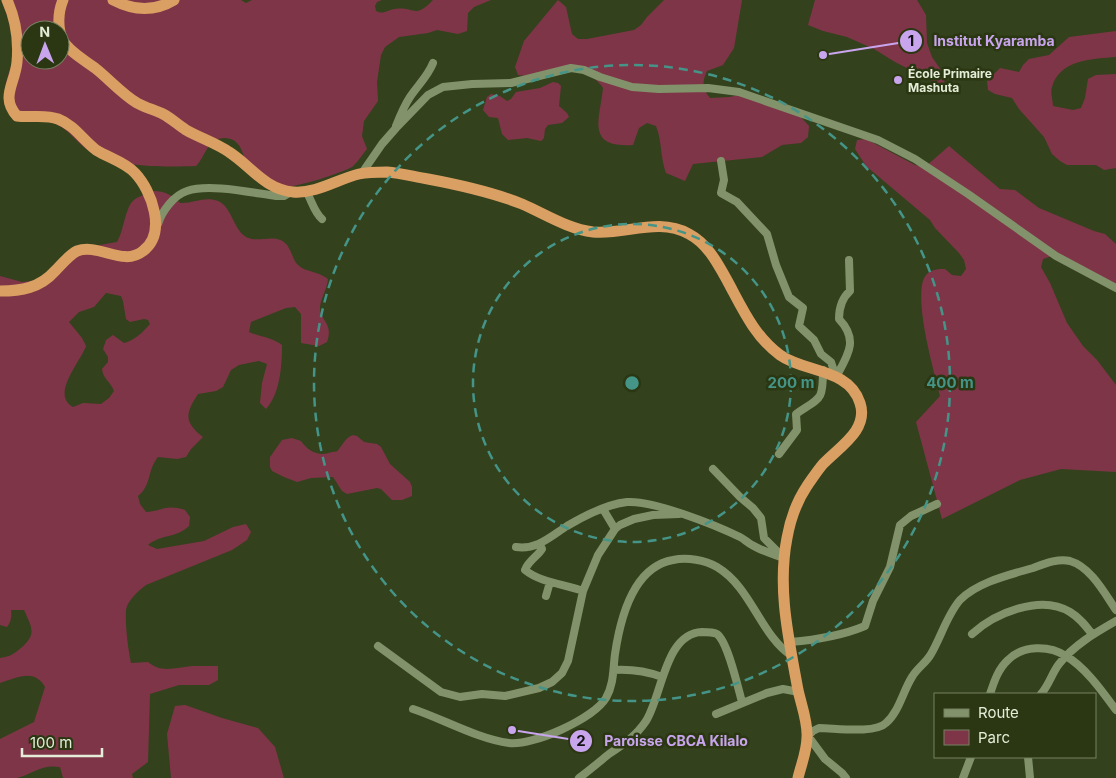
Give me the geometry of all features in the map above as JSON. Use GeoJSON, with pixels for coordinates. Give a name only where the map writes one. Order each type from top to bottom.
{"type":"FeatureCollection","features":[{"type":"Feature","properties":{"kind":"highway"},"geometry":{"type":"LineString","coordinates":[[0,291],[34,288],[76,252],[85,250],[129,257],[137,255],[145,250],[154,235],[156,222],[152,202],[143,183],[134,172],[97,150],[70,125],[50,117],[17,116],[6,107],[4,93],[17,65],[18,50],[15,23],[7,0]]}},
{"type":"Feature","properties":{"kind":"highway"},"geometry":{"type":"LineString","coordinates":[[63,0],[59,11],[60,31],[64,41],[77,55],[133,101],[165,115],[186,130],[233,154],[257,176],[274,187],[292,192],[306,191],[362,173],[390,172],[468,187],[521,204],[575,228],[592,232],[608,232],[648,226],[672,228],[689,234],[704,246],[716,260],[747,317],[765,343],[784,358],[798,364],[823,370],[852,388],[859,398],[862,420],[857,430],[823,465],[804,489],[787,536],[782,584],[792,656],[808,736],[798,778]]}},
{"type":"Feature","properties":{"kind":"highway"},"geometry":{"type":"LineString","coordinates":[[113,0],[139,9],[156,8],[174,0]]}},
{"type":"Feature","properties":{"kind":"street"},"geometry":{"type":"LineString","coordinates":[[396,128],[401,112],[411,95],[425,78],[433,63]]}},
{"type":"Feature","properties":{"kind":"street"},"geometry":{"type":"LineString","coordinates":[[362,173],[382,144],[396,128],[428,95],[443,86],[511,83],[571,68],[584,70],[632,87],[659,89],[708,88],[740,92],[878,140],[908,155],[968,194],[1056,256],[1116,288]]}},
{"type":"Feature","properties":{"kind":"street"},"geometry":{"type":"LineString","coordinates":[[721,161],[724,180],[720,193],[737,202],[767,234],[776,265],[790,297],[803,308],[799,326],[814,340],[821,354],[831,362],[836,377]]}},
{"type":"Feature","properties":{"kind":"street"},"geometry":{"type":"LineString","coordinates":[[154,235],[161,213],[172,201],[186,191],[217,188],[276,196],[284,196],[292,192]]}},
{"type":"Feature","properties":{"kind":"street"},"geometry":{"type":"LineString","coordinates":[[306,191],[313,202],[316,214],[322,219]]}},
{"type":"Feature","properties":{"kind":"street"},"geometry":{"type":"LineString","coordinates":[[836,377],[846,358],[850,345],[847,328],[839,319],[839,310],[845,295],[850,291],[849,260]]}},
{"type":"Feature","properties":{"kind":"street"},"geometry":{"type":"LineString","coordinates":[[779,454],[797,430],[796,414],[822,394],[823,370]]}},
{"type":"Feature","properties":{"kind":"street"},"geometry":{"type":"LineString","coordinates":[[713,469],[761,518],[764,538],[784,558]]}},
{"type":"Feature","properties":{"kind":"street"},"geometry":{"type":"LineString","coordinates":[[730,499],[740,497]]}},
{"type":"Feature","properties":{"kind":"street"},"geometry":{"type":"LineString","coordinates":[[516,547],[529,548],[540,544],[566,527],[603,509],[626,502],[640,502],[679,514],[734,535],[768,553],[784,558]]}},
{"type":"Feature","properties":{"kind":"street"},"geometry":{"type":"LineString","coordinates":[[790,642],[815,640],[851,632],[865,626],[873,601],[890,567],[900,525],[911,516],[937,504]]}},
{"type":"Feature","properties":{"kind":"street"},"geometry":{"type":"LineString","coordinates":[[603,509],[615,529]]}},
{"type":"Feature","properties":{"kind":"street"},"geometry":{"type":"LineString","coordinates":[[378,646],[441,692],[460,697],[482,694],[505,696],[522,693],[552,682],[562,673],[568,661],[583,591],[598,555],[615,529],[634,519],[653,515],[679,514]]}},
{"type":"Feature","properties":{"kind":"street"},"geometry":{"type":"LineString","coordinates":[[540,544],[541,552],[529,563],[525,570],[550,582],[583,591]]}},
{"type":"Feature","properties":{"kind":"street"},"geometry":{"type":"LineString","coordinates":[[413,708],[468,731],[501,741],[519,743],[569,726],[589,715],[598,708],[610,688],[622,623],[634,590],[644,577],[657,566],[666,561],[676,559],[705,562],[717,567],[728,575],[744,592],[782,650],[792,656]]}},
{"type":"Feature","properties":{"kind":"street"},"geometry":{"type":"LineString","coordinates":[[846,778],[825,759],[808,736],[819,728],[873,729],[887,723],[894,714],[912,676],[927,662],[949,618],[960,601],[977,588],[1050,562],[1070,561],[1089,574],[1116,610]]}},
{"type":"Feature","properties":{"kind":"street"},"geometry":{"type":"LineString","coordinates":[[546,596],[550,582]]}},
{"type":"Feature","properties":{"kind":"street"},"geometry":{"type":"LineString","coordinates":[[972,634],[984,623],[1016,608],[1050,606],[1069,611],[1081,620],[1092,634]]}},
{"type":"Feature","properties":{"kind":"street"},"geometry":{"type":"LineString","coordinates":[[1042,693],[1066,656],[1092,634],[1116,621]]}},
{"type":"Feature","properties":{"kind":"street"},"geometry":{"type":"LineString","coordinates":[[579,778],[627,743],[638,732],[647,719],[662,677],[677,645],[686,636],[696,632],[706,632],[716,634],[722,641],[729,657],[742,702]]}},
{"type":"Feature","properties":{"kind":"street"},"geometry":{"type":"LineString","coordinates":[[990,693],[997,674],[1008,660],[1020,652],[1035,648],[1050,648],[1066,656],[1083,670],[1116,709]]}},
{"type":"Feature","properties":{"kind":"street"},"geometry":{"type":"LineString","coordinates":[[614,670],[638,670],[662,677]]}},
{"type":"Feature","properties":{"kind":"street"},"geometry":{"type":"LineString","coordinates":[[716,714],[767,693],[783,689],[799,692]]}},
{"type":"Feature","properties":{"kind":"street"},"geometry":{"type":"LineString","coordinates":[[963,778],[971,758]]}},
{"type":"Feature","properties":{"kind":"street"},"geometry":{"type":"LineString","coordinates":[[1028,758],[1030,778]]}},
{"type":"Feature","properties":{"kind":"green space"},"geometry":{"type":"Polygon","coordinates":[[[1,0],[241,0],[246,3],[252,0],[382,0],[377,2],[375,6],[376,11],[381,13],[402,9],[418,11],[433,0],[491,0],[474,7],[468,13],[467,31],[458,34],[437,30],[399,37],[385,47],[381,55],[377,82],[378,101],[364,121],[362,136],[367,149],[352,167],[313,181],[281,188],[269,185],[251,173],[240,146],[231,139],[225,138],[214,141],[196,166],[128,164],[91,152],[61,127],[10,105],[6,82],[14,49],[11,28],[1,0]]]}},
{"type":"Feature","properties":{"kind":"green space"},"geometry":{"type":"Polygon","coordinates":[[[558,0],[566,7],[572,34],[578,39],[587,39],[634,30],[664,0],[742,0],[734,48],[723,65],[707,71],[704,79],[705,92],[710,98],[730,97],[741,94],[796,112],[809,126],[808,137],[801,143],[782,145],[762,157],[693,164],[685,181],[666,173],[656,126],[647,123],[639,128],[633,145],[618,145],[608,142],[602,136],[599,129],[603,88],[599,83],[588,75],[568,70],[549,71],[528,76],[518,75],[515,67],[524,41],[558,0]]]}},
{"type":"Feature","properties":{"kind":"green space"},"geometry":{"type":"Polygon","coordinates":[[[815,0],[917,0],[926,15],[927,43],[932,57],[945,76],[944,87],[874,49],[847,37],[808,25],[815,0]]]}},
{"type":"Feature","properties":{"kind":"green space"},"geometry":{"type":"Polygon","coordinates":[[[1116,31],[1116,57],[1088,60],[1070,66],[1056,78],[1051,91],[1053,106],[1073,110],[1081,108],[1085,98],[1088,79],[1096,75],[1116,74],[1116,168],[1104,170],[1096,165],[1067,165],[1052,154],[1044,137],[1019,109],[1012,98],[995,94],[988,90],[987,81],[1000,68],[1019,72],[1029,59],[1049,55],[1069,37],[1116,31]]]}},
{"type":"Feature","properties":{"kind":"green space"},"geometry":{"type":"Polygon","coordinates":[[[553,82],[561,86],[559,106],[569,117],[562,123],[548,125],[545,129],[544,138],[541,141],[527,138],[508,140],[502,134],[498,118],[489,117],[483,110],[487,97],[491,94],[500,96],[507,101],[516,92],[540,88],[553,82]]]}},
{"type":"Feature","properties":{"kind":"green space"},"geometry":{"type":"Polygon","coordinates":[[[866,139],[915,165],[925,167],[949,146],[1000,189],[1015,190],[1039,208],[1105,234],[1116,244],[1116,285],[1052,256],[1043,259],[1041,267],[1067,323],[1083,346],[1097,360],[1116,385],[1116,472],[1061,469],[1020,480],[942,519],[916,422],[940,396],[925,333],[922,314],[922,283],[927,274],[933,270],[945,269],[952,275],[961,276],[966,269],[964,260],[959,253],[935,228],[930,220],[866,166],[855,149],[857,140],[866,139]]]}},
{"type":"Feature","properties":{"kind":"green space"},"geometry":{"type":"Polygon","coordinates":[[[153,191],[165,193],[180,203],[208,199],[218,201],[223,204],[238,229],[246,237],[253,239],[277,239],[285,243],[300,267],[328,279],[320,312],[328,326],[329,335],[327,342],[319,346],[301,343],[301,314],[295,307],[286,308],[251,322],[249,332],[274,340],[282,345],[279,379],[271,403],[266,409],[260,403],[262,383],[267,364],[259,361],[239,365],[231,370],[223,387],[216,391],[198,394],[191,407],[188,417],[192,427],[203,437],[186,457],[177,459],[158,457],[152,467],[148,482],[138,496],[140,504],[146,512],[173,508],[185,510],[190,517],[189,526],[184,530],[158,539],[148,545],[157,549],[204,541],[233,527],[246,524],[251,532],[247,540],[232,550],[146,585],[131,599],[126,610],[127,637],[131,663],[148,662],[153,666],[164,669],[218,666],[218,680],[209,685],[179,685],[150,694],[148,762],[132,774],[133,778],[63,778],[60,767],[53,766],[42,768],[17,778],[0,778],[0,739],[34,722],[45,687],[41,681],[30,676],[19,677],[0,683],[0,658],[11,655],[21,648],[29,639],[32,630],[24,610],[11,610],[11,619],[7,627],[0,625],[0,276],[22,282],[44,280],[88,247],[117,242],[131,203],[153,191]],[[106,293],[94,307],[79,312],[69,322],[86,346],[66,386],[65,395],[67,402],[73,407],[83,403],[101,404],[114,391],[102,369],[108,362],[108,357],[103,349],[106,340],[113,335],[124,343],[128,342],[138,336],[150,324],[148,320],[144,319],[130,322],[126,319],[121,296],[106,293]]]}},
{"type":"Feature","properties":{"kind":"green space"},"geometry":{"type":"Polygon","coordinates":[[[353,435],[364,442],[377,444],[381,447],[390,464],[410,482],[412,496],[402,500],[392,500],[381,489],[377,488],[347,494],[342,491],[333,477],[311,478],[297,482],[272,471],[270,467],[270,457],[282,440],[292,438],[301,441],[311,451],[323,454],[337,451],[346,439],[353,435]]]}},
{"type":"Feature","properties":{"kind":"green space"},"geometry":{"type":"Polygon","coordinates":[[[185,705],[258,728],[275,747],[284,778],[171,778],[167,734],[175,706],[185,705]]]}},
{"type":"Feature","properties":{"kind":"place","name":"Institut Kyaramba"},"geometry":{"type":"Point","coordinates":[823,55]}},
{"type":"Feature","properties":{"kind":"place","name":"École Primaire Mashuta"},"geometry":{"type":"Point","coordinates":[898,80]}},
{"type":"Feature","properties":{"kind":"place","name":"Paroisse CBCA Kilalo"},"geometry":{"type":"Point","coordinates":[512,730]}}]}
